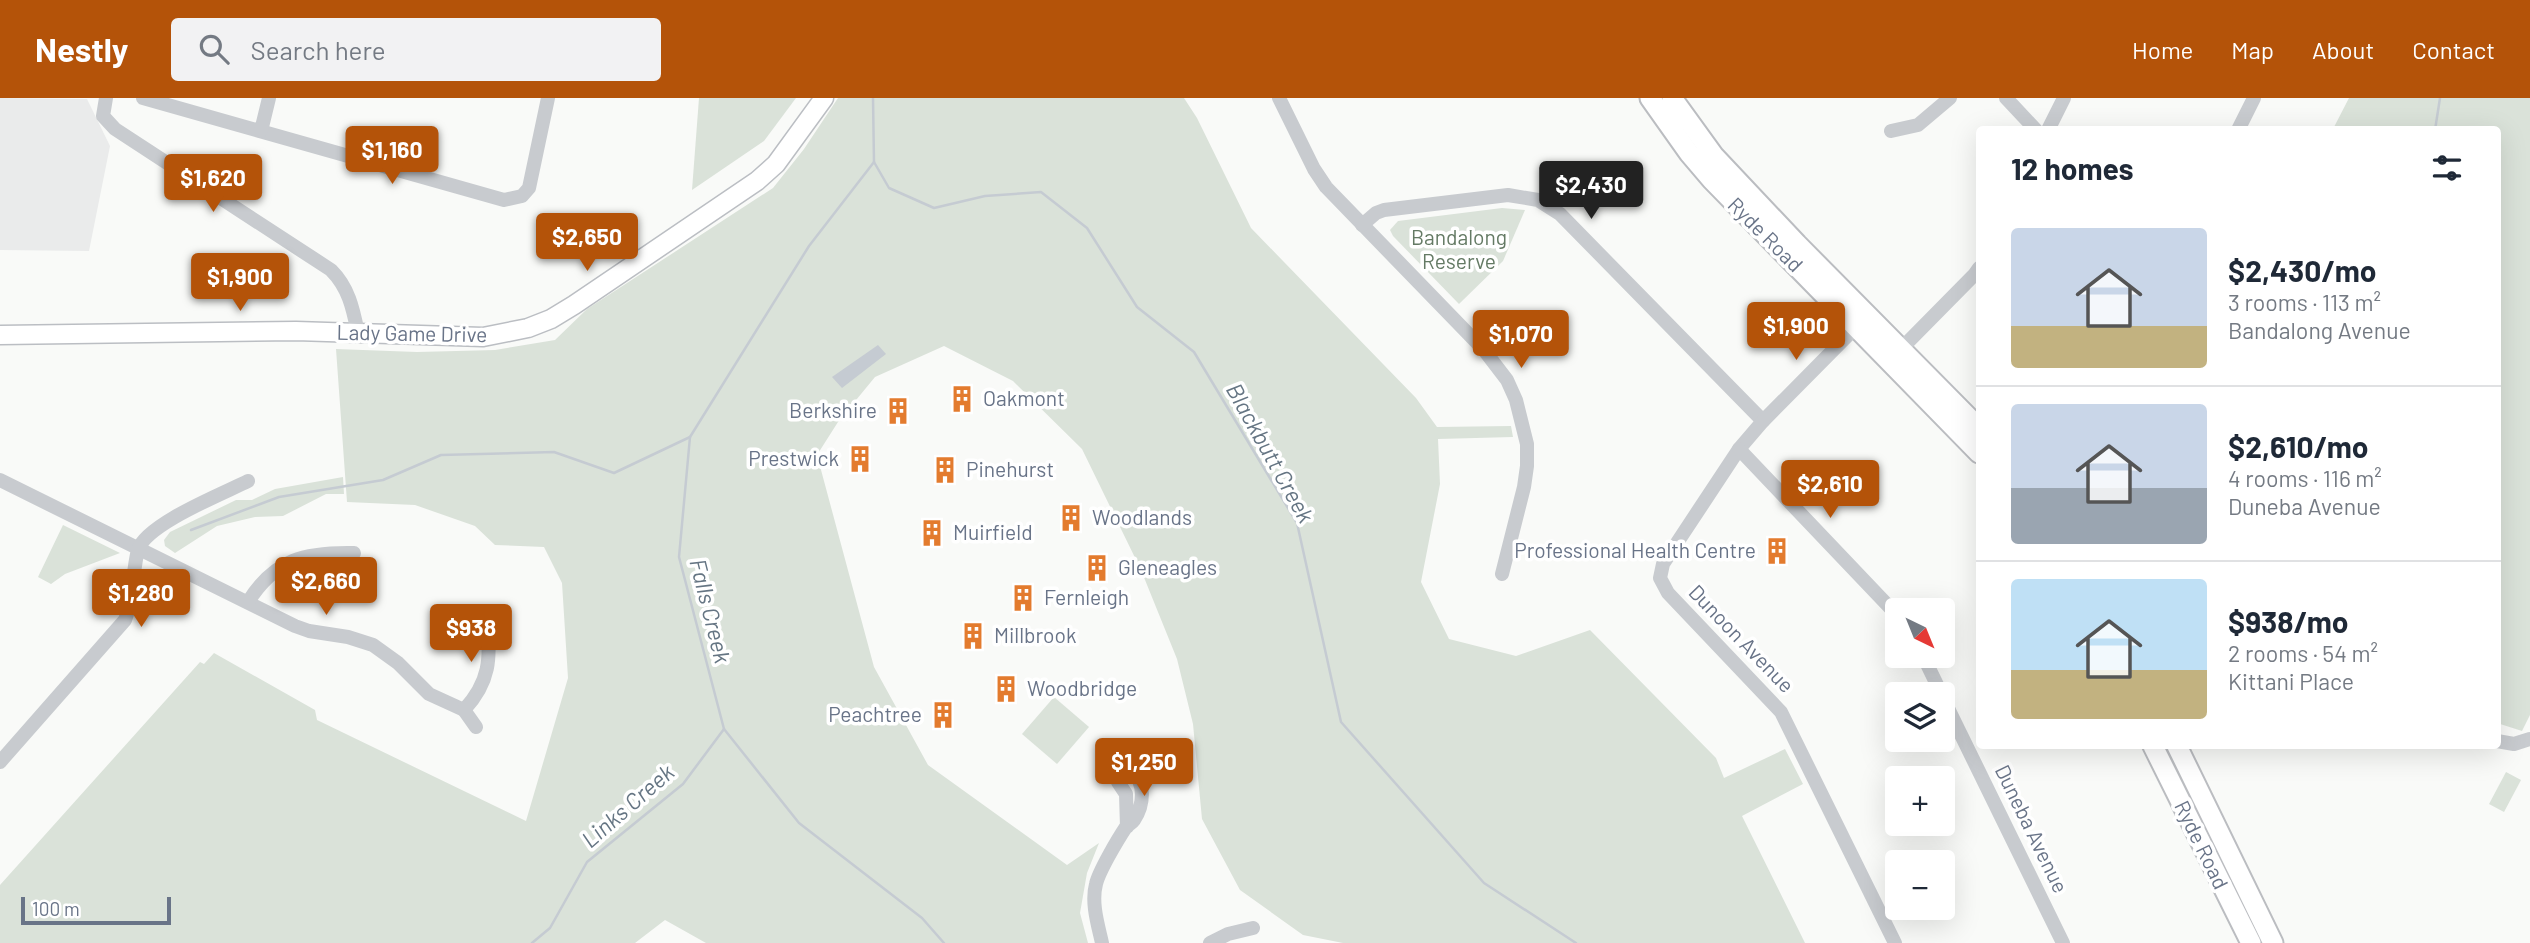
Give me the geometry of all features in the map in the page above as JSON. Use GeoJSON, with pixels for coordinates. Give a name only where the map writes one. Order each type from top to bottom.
{"type":"FeatureCollection","features":[{"type":"Feature","properties":{"kind":"highway","name":"Ryde Road"},"geometry":{"type":"LineString","coordinates":[[1655,99],[1689,153],[1712,180],[1976,450]]}},
{"type":"Feature","properties":{"kind":"highway","name":"Ryde Road"},"geometry":{"type":"LineString","coordinates":[[1655,99],[1976,425]]}},
{"type":"Feature","properties":{"kind":"highway","name":"Ryde Road"},"geometry":{"type":"LineString","coordinates":[[2154,749],[2250,943]]}},
{"type":"Feature","properties":{"kind":"highway","name":"Ryde Road"},"geometry":{"type":"LineString","coordinates":[[2178,749],[2271,938]]}},
{"type":"Feature","properties":{"kind":"main road","name":"Lady Game Drive"},"geometry":{"type":"LineString","coordinates":[[0,335],[296,331],[483,337],[528,328],[551,319],[757,181],[776,164],[824,98]]}},
{"type":"Feature","properties":{"kind":"street"},"geometry":{"type":"LineString","coordinates":[[106,98],[103,116],[115,129],[331,270],[346,289],[353,306],[358,333]]}},
{"type":"Feature","properties":{"kind":"street"},"geometry":{"type":"LineString","coordinates":[[143,98],[504,200],[522,196],[529,188],[548,98]]}},
{"type":"Feature","properties":{"kind":"street"},"geometry":{"type":"LineString","coordinates":[[261,131],[269,98]]}},
{"type":"Feature","properties":{"kind":"street"},"geometry":{"type":"LineString","coordinates":[[1279,98],[1314,169],[1326,187],[1484,350],[1507,380],[1516,400],[1527,444],[1527,466],[1502,574]]}},
{"type":"Feature","properties":{"kind":"street"},"geometry":{"type":"LineString","coordinates":[[1891,131],[1918,125],[1950,98]]}},
{"type":"Feature","properties":{"kind":"street"},"geometry":{"type":"LineString","coordinates":[[2006,98],[2032,126]]}},
{"type":"Feature","properties":{"kind":"street"},"geometry":{"type":"LineString","coordinates":[[2050,126],[2064,98]]}},
{"type":"Feature","properties":{"kind":"street"},"geometry":{"type":"LineString","coordinates":[[2240,126],[2254,98]]}},
{"type":"Feature","properties":{"kind":"street"},"geometry":{"type":"LineString","coordinates":[[1362,225],[1384,210],[1508,195],[1549,206],[1560,214],[1763,421]]}},
{"type":"Feature","properties":{"kind":"street"},"geometry":{"type":"LineString","coordinates":[[1902,348],[1976,273]]}},
{"type":"Feature","properties":{"kind":"street","name":"Dunoon Avenue"},"geometry":{"type":"LineString","coordinates":[[1856,327],[1739,449],[1663,564],[1660,578],[1663,586],[1781,712],[1895,943]]}},
{"type":"Feature","properties":{"kind":"street"},"geometry":{"type":"LineString","coordinates":[[1739,449],[1885,601]]}},
{"type":"Feature","properties":{"kind":"street"},"geometry":{"type":"LineString","coordinates":[[0,480],[309,631],[348,637],[373,645],[398,663],[429,694],[464,710],[476,727]]}},
{"type":"Feature","properties":{"kind":"street"},"geometry":{"type":"LineString","coordinates":[[0,762],[125,620],[138,549],[145,537],[153,529],[248,481]]}},
{"type":"Feature","properties":{"kind":"street"},"geometry":{"type":"LineString","coordinates":[[248,602],[259,585],[273,571],[287,563],[303,556],[354,553]]}},
{"type":"Feature","properties":{"kind":"street"},"geometry":{"type":"LineString","coordinates":[[464,710],[474,700],[489,667],[487,622]]}},
{"type":"Feature","properties":{"kind":"street","name":"Duneba Avenue"},"geometry":{"type":"LineString","coordinates":[[1955,722],[2063,943]]}},
{"type":"Feature","properties":{"kind":"street"},"geometry":{"type":"LineString","coordinates":[[2501,742],[2527,745]]}},
{"type":"Feature","properties":{"kind":"street"},"geometry":{"type":"LineString","coordinates":[[1102,943],[1095,909],[1095,888],[1103,866],[1127,827]]}},
{"type":"Feature","properties":{"kind":"street"},"geometry":{"type":"LineString","coordinates":[[1210,943],[1228,934],[1253,928]]}},
{"type":"Feature","properties":{"kind":"street"},"geometry":{"type":"LineString","coordinates":[[2250,943],[2271,938]]}},
{"type":"Feature","properties":{"kind":"shaded area"},"geometry":{"type":"Polygon","coordinates":[[[0,98],[87,99],[110,146],[89,251],[0,250],[0,98]]]}},
{"type":"Feature","properties":{"kind":"shaded area"},"geometry":{"type":"Polygon","coordinates":[[[878,345],[886,354],[842,388],[832,377],[878,345]]]}},
{"type":"Feature","properties":{"kind":"green space"},"geometry":{"type":"Polygon","coordinates":[[[699,98],[796,98],[764,141],[692,190],[699,98]]]}},
{"type":"Feature","properties":{"kind":"green space"},"geometry":{"type":"Polygon","coordinates":[[[838,98],[1184,98],[1197,118],[1251,228],[1416,398],[1437,427],[1511,426],[1513,437],[1438,439],[1440,484],[1421,582],[1449,639],[1516,656],[1590,630],[1716,758],[1724,778],[1785,749],[1803,784],[1742,816],[1805,943],[1343,943],[1303,935],[1240,890],[1202,819],[1193,724],[1177,659],[1141,570],[1082,449],[1013,381],[944,346],[875,377],[838,422],[817,455],[874,667],[928,765],[1067,865],[1099,843],[1087,873],[1080,913],[1088,943],[706,943],[665,920],[635,943],[0,943],[0,885],[200,662],[204,664],[214,653],[315,710],[317,720],[526,821],[568,678],[562,583],[544,547],[495,545],[475,526],[415,505],[347,502],[336,349],[417,352],[495,350],[555,340],[587,309],[773,188],[804,149],[838,98]]]}},
{"type":"Feature","properties":{"kind":"green space"},"geometry":{"type":"Polygon","coordinates":[[[2349,98],[2530,98],[2530,715],[2522,731],[2501,724],[2501,126],[2335,126],[2349,98]]]}},
{"type":"Feature","properties":{"kind":"green space","name":"Bandalong Reserve"},"geometry":{"type":"Polygon","coordinates":[[[1502,208],[1525,210],[1503,261],[1459,304],[1390,230],[1398,221],[1502,208]]]}},
{"type":"Feature","properties":{"kind":"green space"},"geometry":{"type":"Polygon","coordinates":[[[343,477],[344,494],[326,494],[283,516],[255,517],[217,526],[175,553],[165,546],[164,540],[170,532],[236,500],[252,500],[275,489],[343,477]]]}},
{"type":"Feature","properties":{"kind":"green space"},"geometry":{"type":"Polygon","coordinates":[[[63,525],[120,553],[65,574],[51,584],[38,577],[63,525]]]}},
{"type":"Feature","properties":{"kind":"green space"},"geometry":{"type":"Polygon","coordinates":[[[1054,697],[1089,727],[1057,764],[1022,734],[1054,697]]]}},
{"type":"Feature","properties":{"kind":"green space"},"geometry":{"type":"Polygon","coordinates":[[[2506,772],[2521,780],[2504,812],[2489,804],[2506,772]]]}},
{"type":"Feature","properties":{"kind":"waterway","name":"Blackbutt Creek"},"geometry":{"type":"LineString","coordinates":[[873,98],[874,162],[889,188],[934,208],[985,196],[1041,192],[1087,228],[1137,307],[1194,352],[1297,523],[1341,722],[1484,883],[1576,943]]}},
{"type":"Feature","properties":{"kind":"waterway"},"geometry":{"type":"LineString","coordinates":[[2436,126],[2440,98]]}},
{"type":"Feature","properties":{"kind":"waterway","name":"Falls Creek"},"geometry":{"type":"LineString","coordinates":[[874,162],[809,246],[690,437],[679,557],[724,729],[799,823],[922,918],[944,943]]}},
{"type":"Feature","properties":{"kind":"waterway"},"geometry":{"type":"LineString","coordinates":[[191,530],[279,497],[383,480],[441,455],[554,452],[614,473],[690,437]]}},
{"type":"Feature","properties":{"kind":"waterway","name":"Links Creek"},"geometry":{"type":"LineString","coordinates":[[532,943],[550,928],[587,862],[683,784],[724,729]]}},
{"type":"Feature","properties":{"kind":"place","name":"Oakmont"},"geometry":{"type":"Point","coordinates":[962,399]}},
{"type":"Feature","properties":{"kind":"place","name":"Berkshire"},"geometry":{"type":"Point","coordinates":[898,411]}},
{"type":"Feature","properties":{"kind":"place","name":"Prestwick"},"geometry":{"type":"Point","coordinates":[860,459]}},
{"type":"Feature","properties":{"kind":"place","name":"Pinehurst"},"geometry":{"type":"Point","coordinates":[945,470]}},
{"type":"Feature","properties":{"kind":"place","name":"Woodlands"},"geometry":{"type":"Point","coordinates":[1071,518]}},
{"type":"Feature","properties":{"kind":"place","name":"Muirfield"},"geometry":{"type":"Point","coordinates":[932,533]}},
{"type":"Feature","properties":{"kind":"place","name":"Professional Health Centre"},"geometry":{"type":"Point","coordinates":[1777,551]}},
{"type":"Feature","properties":{"kind":"place","name":"Gleneagles"},"geometry":{"type":"Point","coordinates":[1097,568]}},
{"type":"Feature","properties":{"kind":"place","name":"Fernleigh"},"geometry":{"type":"Point","coordinates":[1023,598]}},
{"type":"Feature","properties":{"kind":"place","name":"Millbrook"},"geometry":{"type":"Point","coordinates":[973,636]}},
{"type":"Feature","properties":{"kind":"place","name":"Woodbridge"},"geometry":{"type":"Point","coordinates":[1006,689]}},
{"type":"Feature","properties":{"kind":"place","name":"Peachtree"},"geometry":{"type":"Point","coordinates":[943,715]}}]}
